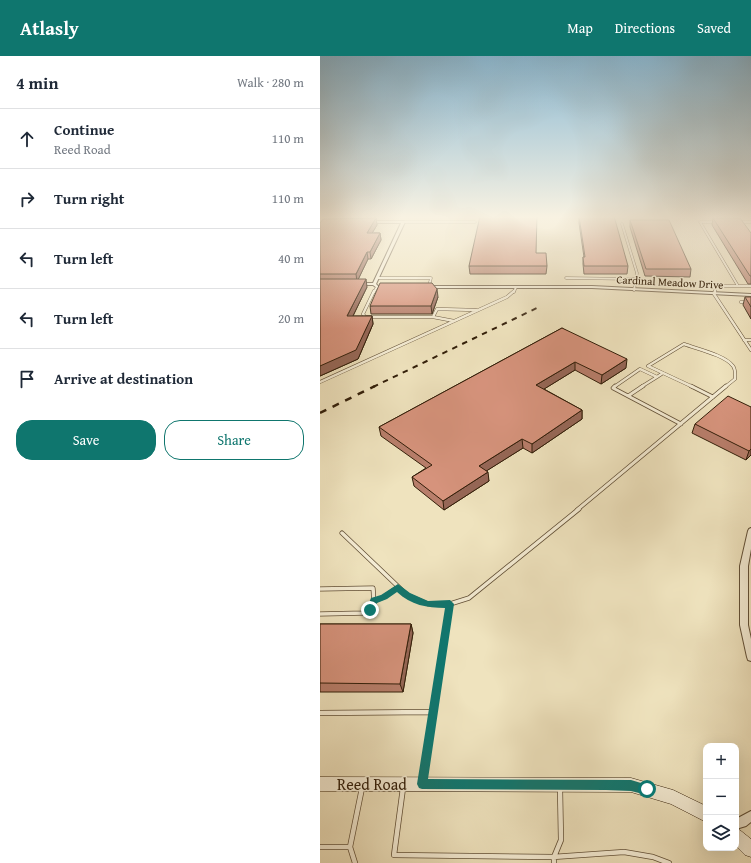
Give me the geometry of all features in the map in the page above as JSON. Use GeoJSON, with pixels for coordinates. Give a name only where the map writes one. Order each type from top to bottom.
{"type":"FeatureCollection","features":[{"type":"Feature","properties":{"kind":"street"},"geometry":{"type":"LineString","coordinates":[[376,286],[377,278],[388,254]]}},
{"type":"Feature","properties":{"kind":"street"},"geometry":{"type":"LineString","coordinates":[[351,284],[392,287]]}},
{"type":"Feature","properties":{"kind":"street","name":"Cardinal Meadow Drive"},"geometry":{"type":"LineString","coordinates":[[421,287],[592,288],[751,295]]}},
{"type":"Feature","properties":{"kind":"street"},"geometry":{"type":"LineString","coordinates":[[751,531],[747,567],[744,625],[751,657]]}},
{"type":"Feature","properties":{"kind":"street","name":"Reed Road"},"geometry":{"type":"LineString","coordinates":[[320,784],[631,785],[673,797],[703,812]]}},
{"type":"Feature","properties":{"kind":"street"},"geometry":{"type":"LineString","coordinates":[[739,823],[751,816]]}},
{"type":"Feature","properties":{"kind":"street"},"geometry":{"type":"LineString","coordinates":[[739,839],[751,849]]}},
{"type":"Feature","properties":{"kind":"lane"},"geometry":{"type":"LineString","coordinates":[[631,254],[637,273],[634,290]]}},
{"type":"Feature","properties":{"kind":"lane"},"geometry":{"type":"LineString","coordinates":[[719,254],[738,286]]}},
{"type":"Feature","properties":{"kind":"lane"},"geometry":{"type":"LineString","coordinates":[[377,278],[431,278],[429,287]]}},
{"type":"Feature","properties":{"kind":"lane"},"geometry":{"type":"LineString","coordinates":[[566,278],[636,279]]}},
{"type":"Feature","properties":{"kind":"lane"},"geometry":{"type":"LineString","coordinates":[[376,286],[363,314],[365,317],[433,318],[454,321]]}},
{"type":"Feature","properties":{"kind":"lane"},"geometry":{"type":"LineString","coordinates":[[751,286],[716,286],[714,294],[751,350]]}},
{"type":"Feature","properties":{"kind":"lane"},"geometry":{"type":"LineString","coordinates":[[320,382],[507,297],[516,287]]}},
{"type":"Feature","properties":{"kind":"lane"},"geometry":{"type":"LineString","coordinates":[[741,302],[751,302]]}},
{"type":"Feature","properties":{"kind":"lane"},"geometry":{"type":"LineString","coordinates":[[433,318],[437,309],[476,310]]}},
{"type":"Feature","properties":{"kind":"lane"},"geometry":{"type":"LineString","coordinates":[[744,340],[751,340]]}},
{"type":"Feature","properties":{"kind":"lane"},"geometry":{"type":"LineString","coordinates":[[342,534],[407,595],[428,604],[450,604],[469,598],[550,533],[735,379],[736,370],[731,364],[720,358],[684,344],[648,366],[713,397]]}},
{"type":"Feature","properties":{"kind":"lane"},"geometry":{"type":"LineString","coordinates":[[657,377],[640,369],[612,388],[681,424]]}},
{"type":"Feature","properties":{"kind":"lane"},"geometry":{"type":"LineString","coordinates":[[628,396],[663,373]]}},
{"type":"Feature","properties":{"kind":"lane"},"geometry":{"type":"LineString","coordinates":[[374,601],[384,597],[398,587]]}},
{"type":"Feature","properties":{"kind":"lane"},"geometry":{"type":"LineString","coordinates":[[320,590],[373,588],[374,601],[370,610],[365,613],[320,614]]}},
{"type":"Feature","properties":{"kind":"lane"},"geometry":{"type":"LineString","coordinates":[[422,784],[450,604]]}},
{"type":"Feature","properties":{"kind":"lane"},"geometry":{"type":"LineString","coordinates":[[320,713],[433,712]]}},
{"type":"Feature","properties":{"kind":"lane"},"geometry":{"type":"LineString","coordinates":[[355,863],[350,847],[363,784]]}},
{"type":"Feature","properties":{"kind":"lane"},"geometry":{"type":"LineString","coordinates":[[404,784],[394,855],[554,857],[607,851],[634,851],[670,863]]}},
{"type":"Feature","properties":{"kind":"lane"},"geometry":{"type":"LineString","coordinates":[[554,863],[554,857],[561,840],[560,785]]}},
{"type":"Feature","properties":{"kind":"lane"},"geometry":{"type":"LineString","coordinates":[[320,847],[350,847]]}},
{"type":"Feature","properties":{"kind":"building"},"geometry":{"type":"Polygon","coordinates":[[[320,254],[366,254],[356,274],[320,274],[320,254]]]}},
{"type":"Feature","properties":{"kind":"building"},"geometry":{"type":"Polygon","coordinates":[[[472,254],[546,254],[547,266],[469,266],[472,254]]]}},
{"type":"Feature","properties":{"kind":"building"},"geometry":{"type":"Polygon","coordinates":[[[585,254],[625,254],[628,266],[584,266],[583,257],[585,257],[585,254]]]}},
{"type":"Feature","properties":{"kind":"building"},"geometry":{"type":"Polygon","coordinates":[[[641,254],[684,254],[691,269],[646,269],[641,254]]]}},
{"type":"Feature","properties":{"kind":"building"},"geometry":{"type":"Polygon","coordinates":[[[736,254],[751,254],[750,276],[736,254]]]}},
{"type":"Feature","properties":{"kind":"building"},"geometry":{"type":"Polygon","coordinates":[[[320,279],[366,279],[347,316],[372,316],[356,350],[320,366],[320,279]]]}},
{"type":"Feature","properties":{"kind":"building"},"geometry":{"type":"Polygon","coordinates":[[[380,283],[432,283],[437,289],[431,306],[370,306],[380,283]]]}},
{"type":"Feature","properties":{"kind":"building"},"geometry":{"type":"Polygon","coordinates":[[[745,297],[751,297],[751,307],[745,297]]]}},
{"type":"Feature","properties":{"kind":"building"},"geometry":{"type":"Polygon","coordinates":[[[562,328],[627,359],[602,375],[575,362],[536,385],[582,410],[532,444],[522,439],[479,466],[488,472],[443,501],[412,477],[432,465],[379,427],[562,328]]]}},
{"type":"Feature","properties":{"kind":"building"},"geometry":{"type":"Polygon","coordinates":[[[728,396],[751,407],[751,449],[749,451],[695,424],[728,396]]]}},
{"type":"Feature","properties":{"kind":"building"},"geometry":{"type":"Polygon","coordinates":[[[320,624],[411,624],[400,684],[320,683],[320,624]]]}},
{"type":"Feature","properties":{"kind":"railway"},"geometry":{"type":"LineString","coordinates":[[373,387],[541,306]]}},
{"type":"Feature","properties":{"kind":"railway"},"geometry":{"type":"LineString","coordinates":[[320,413],[375,386]]}},
{"type":"Feature","properties":{"kind":"route"},"geometry":{"type":"LineString","coordinates":[[370,610],[374,601],[384,597],[398,587],[407,595],[428,604],[450,604],[422,784],[631,785],[647,789]]}}]}
